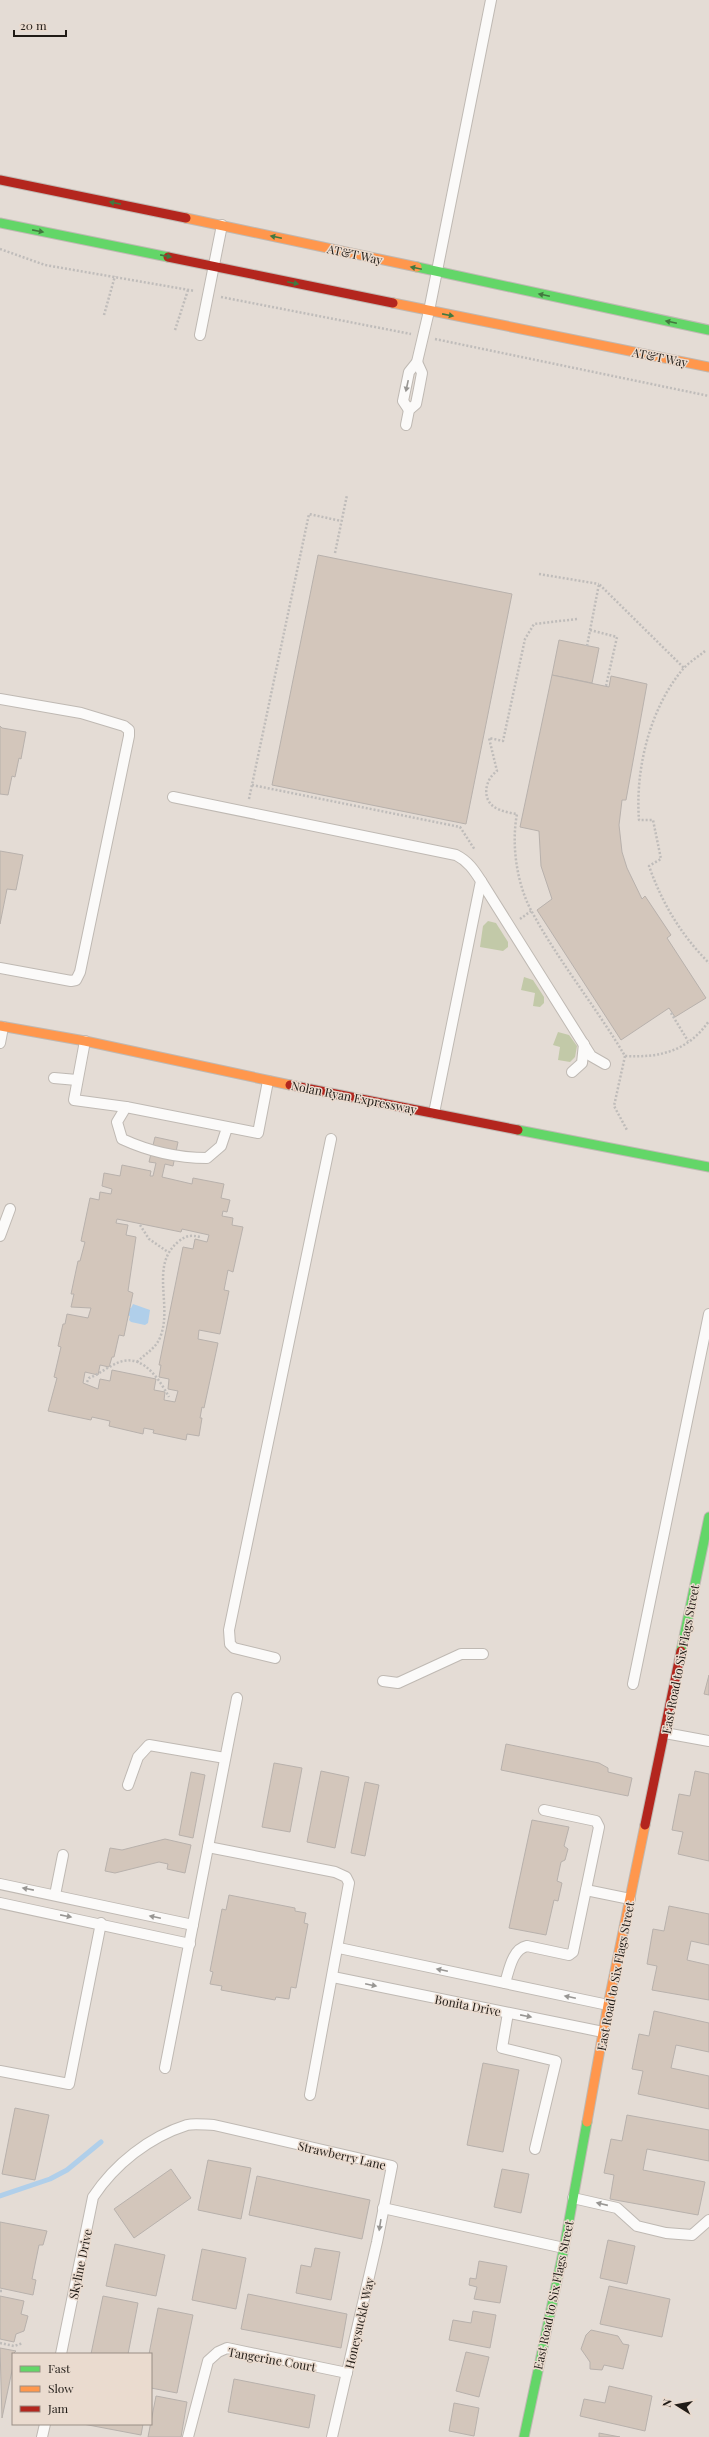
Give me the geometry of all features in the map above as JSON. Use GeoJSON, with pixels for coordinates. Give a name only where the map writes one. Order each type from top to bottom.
{"type":"FeatureCollection","features":[{"type":"Feature","properties":{"kind":"street","name":"AT&T Way"},"geometry":{"type":"LineString","coordinates":[[0,180],[222,225],[709,330]]}},
{"type":"Feature","properties":{"kind":"street","name":"AT&T Way"},"geometry":{"type":"LineString","coordinates":[[0,223],[709,367]]}},
{"type":"Feature","properties":{"kind":"street","name":"Nolan Ryan Expressway"},"geometry":{"type":"LineString","coordinates":[[1,1027],[85,1041],[268,1081],[709,1167]]}},
{"type":"Feature","properties":{"kind":"street","name":"East Road to Six Flags Street"},"geometry":{"type":"LineString","coordinates":[[524,2437],[564,2248],[608,2005],[709,1517]]}},
{"type":"Feature","properties":{"kind":"lane"},"geometry":{"type":"LineString","coordinates":[[406,425],[409,410],[416,404],[422,374],[417,362],[429,311],[491,0]]}},
{"type":"Feature","properties":{"kind":"lane"},"geometry":{"type":"LineString","coordinates":[[200,336],[222,225]]}},
{"type":"Feature","properties":{"kind":"lane"},"geometry":{"type":"LineString","coordinates":[[0,698],[80,713],[117,724],[129,730],[129,736],[80,972],[76,980],[71,982],[0,968]]}},
{"type":"Feature","properties":{"kind":"lane"},"geometry":{"type":"LineString","coordinates":[[173,797],[456,855],[465,860],[482,881],[591,1056],[605,1064]]}},
{"type":"Feature","properties":{"kind":"lane"},"geometry":{"type":"LineString","coordinates":[[434,1113],[482,881]]}},
{"type":"Feature","properties":{"kind":"lane"},"geometry":{"type":"LineString","coordinates":[[0,1043],[1,1027]]}},
{"type":"Feature","properties":{"kind":"lane"},"geometry":{"type":"LineString","coordinates":[[85,1041],[74,1100],[126,1107],[258,1133],[268,1081]]}},
{"type":"Feature","properties":{"kind":"lane"},"geometry":{"type":"LineString","coordinates":[[572,1072],[582,1063],[584,1044]]}},
{"type":"Feature","properties":{"kind":"lane"},"geometry":{"type":"LineString","coordinates":[[54,1078],[78,1080]]}},
{"type":"Feature","properties":{"kind":"lane"},"geometry":{"type":"LineString","coordinates":[[126,1107],[117,1122],[122,1139],[139,1147],[194,1158],[207,1158],[221,1146],[227,1128]]}},
{"type":"Feature","properties":{"kind":"lane"},"geometry":{"type":"LineString","coordinates":[[275,1658],[234,1648],[230,1644],[229,1630],[331,1140]]}},
{"type":"Feature","properties":{"kind":"lane"},"geometry":{"type":"LineString","coordinates":[[0,1236],[10,1209]]}},
{"type":"Feature","properties":{"kind":"lane"},"geometry":{"type":"LineString","coordinates":[[633,1684],[709,1314]]}},
{"type":"Feature","properties":{"kind":"lane"},"geometry":{"type":"LineString","coordinates":[[383,1681],[398,1683],[457,1656],[483,1654]]}},
{"type":"Feature","properties":{"kind":"lane"},"geometry":{"type":"LineString","coordinates":[[165,2068],[237,1698]]}},
{"type":"Feature","properties":{"kind":"lane"},"geometry":{"type":"LineString","coordinates":[[665,1733],[709,1741]]}},
{"type":"Feature","properties":{"kind":"lane"},"geometry":{"type":"LineString","coordinates":[[128,1785],[138,1757],[149,1745],[225,1758]]}},
{"type":"Feature","properties":{"kind":"lane"},"geometry":{"type":"LineString","coordinates":[[505,1983],[513,1958],[521,1948],[527,1946],[572,1954],[586,1890],[598,1823],[596,1821],[544,1810]]}},
{"type":"Feature","properties":{"kind":"lane"},"geometry":{"type":"LineString","coordinates":[[208,1847],[335,1872],[346,1877],[350,1889],[310,2095]]}},
{"type":"Feature","properties":{"kind":"lane"},"geometry":{"type":"LineString","coordinates":[[54,1895],[62,1855]]}},
{"type":"Feature","properties":{"kind":"lane"},"geometry":{"type":"LineString","coordinates":[[0,1884],[193,1926]]}},
{"type":"Feature","properties":{"kind":"lane"},"geometry":{"type":"LineString","coordinates":[[586,1890],[630,1899]]}},
{"type":"Feature","properties":{"kind":"lane"},"geometry":{"type":"LineString","coordinates":[[0,1903],[101,1923],[190,1944]]}},
{"type":"Feature","properties":{"kind":"lane"},"geometry":{"type":"LineString","coordinates":[[0,2071],[69,2084],[101,1923]]}},
{"type":"Feature","properties":{"kind":"lane"},"geometry":{"type":"LineString","coordinates":[[339,1948],[608,2005]]}},
{"type":"Feature","properties":{"kind":"lane","name":"Bonita Drive"},"geometry":{"type":"LineString","coordinates":[[333,1977],[603,2032]]}},
{"type":"Feature","properties":{"kind":"lane"},"geometry":{"type":"LineString","coordinates":[[508,2013],[502,2048],[556,2060],[536,2149]]}},
{"type":"Feature","properties":{"kind":"lane","name":"Strawberry Lane"},"geometry":{"type":"LineString","coordinates":[[106,2177],[149,2142],[188,2125],[214,2125],[392,2166],[383,2208]]}},
{"type":"Feature","properties":{"kind":"lane","name":"Skyline Drive"},"geometry":{"type":"LineString","coordinates":[[61,2353],[93,2197],[106,2177]]}},
{"type":"Feature","properties":{"kind":"lane"},"geometry":{"type":"LineString","coordinates":[[573,2198],[617,2208],[637,2226],[666,2233],[692,2235],[709,2220]]}},
{"type":"Feature","properties":{"kind":"lane"},"geometry":{"type":"LineString","coordinates":[[383,2208],[564,2248]]}},
{"type":"Feature","properties":{"kind":"lane","name":"Honeysuckle Way"},"geometry":{"type":"LineString","coordinates":[[332,2437],[377,2242],[383,2208]]}},
{"type":"Feature","properties":{"kind":"lane","name":"Tangerine Court"},"geometry":{"type":"LineString","coordinates":[[188,2437],[208,2361],[218,2352],[227,2348],[347,2373]]}},
{"type":"Feature","properties":{"kind":"lane"},"geometry":{"type":"LineString","coordinates":[[42,2437],[45,2425]]}},
{"type":"Feature","properties":{"kind":"path"},"geometry":{"type":"LineString","coordinates":[[0,249],[45,265],[195,291]]}},
{"type":"Feature","properties":{"kind":"path"},"geometry":{"type":"LineString","coordinates":[[104,316],[115,276]]}},
{"type":"Feature","properties":{"kind":"path"},"geometry":{"type":"LineString","coordinates":[[175,330],[188,290]]}},
{"type":"Feature","properties":{"kind":"path"},"geometry":{"type":"LineString","coordinates":[[221,297],[410,334]]}},
{"type":"Feature","properties":{"kind":"path"},"geometry":{"type":"LineString","coordinates":[[432,338],[709,396]]}},
{"type":"Feature","properties":{"kind":"path"},"geometry":{"type":"LineString","coordinates":[[335,553],[347,495]]}},
{"type":"Feature","properties":{"kind":"path"},"geometry":{"type":"LineString","coordinates":[[247,811],[309,514],[341,521]]}},
{"type":"Feature","properties":{"kind":"path"},"geometry":{"type":"LineString","coordinates":[[539,574],[599,584],[684,668]]}},
{"type":"Feature","properties":{"kind":"path"},"geometry":{"type":"LineString","coordinates":[[587,646],[599,584]]}},
{"type":"Feature","properties":{"kind":"path"},"geometry":{"type":"LineString","coordinates":[[577,618],[534,624],[525,639],[503,741],[489,738],[497,771],[488,779],[485,790],[488,798],[497,809],[517,814],[514,846],[531,912],[625,1056],[614,1106],[627,1130]]}},
{"type":"Feature","properties":{"kind":"path"},"geometry":{"type":"LineString","coordinates":[[590,630],[617,637],[606,686]]}},
{"type":"Feature","properties":{"kind":"path"},"geometry":{"type":"LineString","coordinates":[[705,651],[684,668],[662,704],[649,733],[640,770],[637,801],[639,820],[653,820],[655,826],[661,859],[649,866],[654,882],[677,925],[693,947],[709,963]]}},
{"type":"Feature","properties":{"kind":"path"},"geometry":{"type":"LineString","coordinates":[[671,1013],[688,1041]]}},
{"type":"Feature","properties":{"kind":"path"},"geometry":{"type":"LineString","coordinates":[[625,1056],[653,1057],[671,1052],[699,1035],[709,1021]]}},
{"type":"Feature","properties":{"kind":"path"},"geometry":{"type":"LineString","coordinates":[[140,1225],[149,1240],[168,1252]]}},
{"type":"Feature","properties":{"kind":"path"},"geometry":{"type":"LineString","coordinates":[[136,1362],[158,1343],[161,1334],[166,1312],[162,1278],[168,1252],[183,1237],[189,1235],[201,1237]]}},
{"type":"Feature","properties":{"kind":"path"},"geometry":{"type":"LineString","coordinates":[[87,1382],[89,1378],[123,1361],[136,1362],[151,1372],[169,1397]]}},
{"type":"Feature","properties":{"kind":"path"},"geometry":{"type":"LineString","coordinates":[[0,2343],[14,2346],[23,2343]]}},
{"type":"Feature","properties":{"kind":"green space"},"geometry":{"type":"Polygon","coordinates":[[[488,921],[496,923],[508,942],[508,947],[503,951],[480,947],[483,926],[488,921]]]}},
{"type":"Feature","properties":{"kind":"green space"},"geometry":{"type":"Polygon","coordinates":[[[524,977],[533,980],[544,997],[544,1003],[540,1007],[533,1006],[535,993],[521,990],[524,977]]]}},
{"type":"Feature","properties":{"kind":"green space"},"geometry":{"type":"Polygon","coordinates":[[[558,1032],[569,1035],[577,1046],[575,1057],[570,1062],[558,1060],[560,1047],[553,1045],[558,1032]]]}},
{"type":"Feature","properties":{"kind":"water"},"geometry":{"type":"Polygon","coordinates":[[[133,1304],[150,1310],[148,1323],[145,1325],[131,1322],[129,1320],[130,1316],[127,1315],[129,1308],[131,1308],[133,1304]]]}},
{"type":"Feature","properties":{"kind":"building"},"geometry":{"type":"Polygon","coordinates":[[[318,555],[512,594],[466,824],[272,785],[318,555]]]}},
{"type":"Feature","properties":{"kind":"building"},"geometry":{"type":"Polygon","coordinates":[[[559,640],[599,648],[592,683],[552,675],[559,640]]]}},
{"type":"Feature","properties":{"kind":"building"},"geometry":{"type":"Polygon","coordinates":[[[552,675],[609,687],[611,676],[647,684],[626,800],[622,800],[619,825],[622,852],[627,868],[642,899],[645,896],[671,935],[667,938],[706,998],[675,1017],[669,1008],[621,1040],[537,910],[552,899],[541,866],[539,831],[520,827],[552,675]]]}},
{"type":"Feature","properties":{"kind":"building"},"geometry":{"type":"Polygon","coordinates":[[[0,726],[2,728],[26,732],[21,759],[19,758],[15,777],[12,776],[8,795],[0,794],[0,726]]]}},
{"type":"Feature","properties":{"kind":"building"},"geometry":{"type":"Polygon","coordinates":[[[0,851],[23,855],[16,890],[7,889],[0,924],[0,851]]]}},
{"type":"Feature","properties":{"kind":"building"},"geometry":{"type":"Polygon","coordinates":[[[155,1137],[178,1142],[173,1166],[165,1164],[162,1177],[192,1184],[193,1178],[224,1184],[221,1198],[230,1200],[227,1212],[223,1211],[222,1216],[233,1218],[232,1225],[243,1227],[233,1272],[228,1270],[224,1290],[229,1291],[220,1334],[199,1330],[198,1339],[218,1343],[204,1408],[202,1407],[199,1436],[187,1434],[186,1440],[153,1433],[154,1430],[144,1428],[143,1434],[109,1426],[110,1421],[92,1417],[91,1420],[48,1411],[57,1378],[54,1377],[61,1347],[58,1346],[67,1314],[88,1318],[91,1308],[71,1307],[74,1294],[71,1294],[78,1261],[80,1261],[85,1242],[81,1241],[90,1198],[99,1200],[100,1192],[111,1194],[112,1189],[102,1186],[104,1173],[120,1176],[122,1165],[151,1171],[150,1176],[153,1176],[156,1163],[149,1162],[155,1137]],[[117,1219],[116,1223],[128,1225],[126,1235],[136,1237],[128,1291],[133,1293],[124,1336],[119,1335],[114,1357],[112,1357],[109,1367],[100,1365],[98,1375],[85,1372],[83,1383],[98,1389],[100,1379],[110,1381],[112,1370],[156,1379],[154,1390],[165,1392],[164,1400],[175,1402],[178,1391],[168,1389],[169,1379],[159,1377],[161,1365],[159,1365],[183,1247],[193,1249],[195,1239],[207,1242],[209,1235],[182,1229],[181,1232],[117,1219]]]}},
{"type":"Feature","properties":{"kind":"building"},"geometry":{"type":"Polygon","coordinates":[[[709,1675],[709,1695],[704,1694],[709,1675]]]}},
{"type":"Feature","properties":{"kind":"building"},"geometry":{"type":"Polygon","coordinates":[[[506,1744],[599,1763],[608,1768],[608,1772],[632,1778],[628,1796],[501,1770],[506,1744]]]}},
{"type":"Feature","properties":{"kind":"building"},"geometry":{"type":"Polygon","coordinates":[[[274,1763],[302,1768],[290,1832],[262,1827],[274,1763]]]}},
{"type":"Feature","properties":{"kind":"building"},"geometry":{"type":"Polygon","coordinates":[[[321,1771],[349,1777],[335,1848],[307,1842],[321,1771]]]}},
{"type":"Feature","properties":{"kind":"building"},"geometry":{"type":"Polygon","coordinates":[[[695,1771],[709,1774],[709,1861],[678,1854],[683,1832],[672,1830],[679,1794],[690,1796],[695,1771]]]}},
{"type":"Feature","properties":{"kind":"building"},"geometry":{"type":"Polygon","coordinates":[[[191,1772],[205,1775],[193,1838],[179,1835],[191,1772]]]}},
{"type":"Feature","properties":{"kind":"building"},"geometry":{"type":"Polygon","coordinates":[[[365,1782],[379,1785],[365,1856],[351,1853],[365,1782]]]}},
{"type":"Feature","properties":{"kind":"building"},"geometry":{"type":"Polygon","coordinates":[[[532,1820],[569,1827],[564,1846],[568,1849],[565,1860],[561,1862],[557,1881],[562,1883],[558,1901],[554,1900],[546,1935],[509,1928],[532,1820]]]}},
{"type":"Feature","properties":{"kind":"building"},"geometry":{"type":"Polygon","coordinates":[[[165,1839],[191,1845],[185,1873],[167,1869],[168,1864],[159,1862],[115,1873],[105,1871],[110,1848],[122,1850],[165,1839]]]}},
{"type":"Feature","properties":{"kind":"building"},"geometry":{"type":"Polygon","coordinates":[[[229,1895],[295,1908],[295,1911],[306,1913],[304,1923],[308,1924],[296,1988],[291,1987],[289,1999],[276,1997],[275,2000],[221,1990],[222,1986],[210,1984],[213,1972],[210,1971],[222,1909],[226,1910],[229,1895]]]}},
{"type":"Feature","properties":{"kind":"building"},"geometry":{"type":"Polygon","coordinates":[[[669,1906],[709,1914],[709,1945],[691,1941],[687,1960],[709,1965],[709,2000],[652,1990],[657,1966],[647,1964],[653,1929],[664,1931],[669,1906]]]}},
{"type":"Feature","properties":{"kind":"building"},"geometry":{"type":"Polygon","coordinates":[[[654,2011],[709,2023],[709,2052],[676,2045],[671,2068],[709,2076],[709,2109],[638,2094],[643,2071],[632,2069],[639,2034],[649,2036],[654,2011]]]}},
{"type":"Feature","properties":{"kind":"building"},"geometry":{"type":"Polygon","coordinates":[[[483,2063],[519,2070],[503,2152],[467,2145],[483,2063]]]}},
{"type":"Feature","properties":{"kind":"building"},"geometry":{"type":"Polygon","coordinates":[[[15,2108],[49,2115],[35,2180],[2,2174],[15,2108]]]}},
{"type":"Feature","properties":{"kind":"building"},"geometry":{"type":"Polygon","coordinates":[[[627,2115],[709,2130],[709,2161],[647,2149],[643,2170],[705,2182],[698,2215],[610,2199],[614,2175],[604,2173],[611,2139],[622,2141],[627,2115]]]}},
{"type":"Feature","properties":{"kind":"building"},"geometry":{"type":"Polygon","coordinates":[[[208,2160],[251,2168],[241,2219],[198,2210],[208,2160]]]}},
{"type":"Feature","properties":{"kind":"building"},"geometry":{"type":"Polygon","coordinates":[[[171,2169],[191,2198],[134,2238],[114,2209],[171,2169]]]}},
{"type":"Feature","properties":{"kind":"building"},"geometry":{"type":"Polygon","coordinates":[[[502,2169],[529,2174],[521,2213],[494,2207],[502,2169]]]}},
{"type":"Feature","properties":{"kind":"building"},"geometry":{"type":"Polygon","coordinates":[[[257,2176],[370,2200],[362,2239],[249,2215],[257,2176]]]}},
{"type":"Feature","properties":{"kind":"building"},"geometry":{"type":"Polygon","coordinates":[[[0,2222],[47,2231],[43,2245],[39,2245],[32,2279],[36,2280],[33,2295],[0,2288],[0,2222]]]}},
{"type":"Feature","properties":{"kind":"building"},"geometry":{"type":"Polygon","coordinates":[[[608,2240],[635,2246],[627,2284],[600,2278],[608,2240]]]}},
{"type":"Feature","properties":{"kind":"building"},"geometry":{"type":"Polygon","coordinates":[[[115,2244],[165,2255],[156,2296],[106,2286],[115,2244]]]}},
{"type":"Feature","properties":{"kind":"building"},"geometry":{"type":"Polygon","coordinates":[[[315,2248],[340,2252],[331,2300],[296,2293],[301,2265],[311,2267],[315,2248]]]}},
{"type":"Feature","properties":{"kind":"building"},"geometry":{"type":"Polygon","coordinates":[[[202,2249],[246,2258],[236,2309],[192,2300],[202,2249]]]}},
{"type":"Feature","properties":{"kind":"building"},"geometry":{"type":"Polygon","coordinates":[[[479,2261],[507,2266],[500,2303],[474,2299],[477,2287],[469,2285],[470,2278],[476,2279],[479,2261]]]}},
{"type":"Feature","properties":{"kind":"building"},"geometry":{"type":"Polygon","coordinates":[[[609,2286],[670,2299],[662,2337],[600,2324],[609,2286]]]}},
{"type":"Feature","properties":{"kind":"building"},"geometry":{"type":"Polygon","coordinates":[[[248,2294],[347,2314],[341,2348],[241,2329],[248,2294]]]}},
{"type":"Feature","properties":{"kind":"building"},"geometry":{"type":"Polygon","coordinates":[[[0,2296],[24,2301],[21,2314],[28,2316],[24,2331],[16,2334],[14,2342],[0,2339],[0,2296]]]}},
{"type":"Feature","properties":{"kind":"building"},"geometry":{"type":"Polygon","coordinates":[[[103,2296],[138,2303],[128,2353],[91,2353],[103,2296]]]}},
{"type":"Feature","properties":{"kind":"building"},"geometry":{"type":"Polygon","coordinates":[[[158,2308],[193,2315],[177,2393],[152,2388],[152,2353],[149,2353],[158,2308]]]}},
{"type":"Feature","properties":{"kind":"building"},"geometry":{"type":"Polygon","coordinates":[[[473,2311],[496,2315],[490,2348],[449,2340],[453,2320],[471,2323],[473,2311]]]}},
{"type":"Feature","properties":{"kind":"building"},"geometry":{"type":"Polygon","coordinates":[[[591,2330],[618,2336],[623,2344],[629,2345],[623,2369],[604,2365],[602,2370],[590,2369],[590,2362],[581,2349],[586,2335],[591,2330]]]}},
{"type":"Feature","properties":{"kind":"building"},"geometry":{"type":"Polygon","coordinates":[[[0,2348],[16,2351],[12,2353],[12,2371],[2,2418],[0,2348]]]}},
{"type":"Feature","properties":{"kind":"building"},"geometry":{"type":"Polygon","coordinates":[[[466,2352],[489,2357],[479,2397],[456,2391],[466,2352]]]}},
{"type":"Feature","properties":{"kind":"building"},"geometry":{"type":"Polygon","coordinates":[[[234,2379],[315,2395],[309,2428],[228,2412],[234,2379]]]}},
{"type":"Feature","properties":{"kind":"building"},"geometry":{"type":"Polygon","coordinates":[[[609,2386],[652,2396],[645,2431],[580,2416],[584,2399],[605,2403],[609,2386]]]}},
{"type":"Feature","properties":{"kind":"building"},"geometry":{"type":"Polygon","coordinates":[[[156,2396],[187,2402],[181,2437],[148,2437],[150,2425],[152,2425],[156,2396]]]}},
{"type":"Feature","properties":{"kind":"building"},"geometry":{"type":"Polygon","coordinates":[[[454,2403],[479,2408],[474,2436],[449,2431],[454,2403]]]}},
{"type":"Feature","properties":{"kind":"building"},"geometry":{"type":"Polygon","coordinates":[[[88,2425],[143,2425],[141,2435],[88,2425]]]}},
{"type":"Feature","properties":{"kind":"building"},"geometry":{"type":"Polygon","coordinates":[[[599,2433],[620,2437],[599,2437],[599,2433]]]}},
{"type":"Feature","properties":{"kind":"waterway"},"geometry":{"type":"LineString","coordinates":[[0,2196],[50,2179],[67,2170],[101,2142]]}},
{"type":"Feature","properties":{"kind":"traffic: fast"},"geometry":{"type":"LineString","coordinates":[[0,223],[168,257]]}},
{"type":"Feature","properties":{"kind":"traffic: fast"},"geometry":{"type":"LineString","coordinates":[[417,267],[709,330]]}},
{"type":"Feature","properties":{"kind":"traffic: fast"},"geometry":{"type":"LineString","coordinates":[[518,1130],[709,1167]]}},
{"type":"Feature","properties":{"kind":"traffic: fast"},"geometry":{"type":"LineString","coordinates":[[681,1651],[709,1517]]}},
{"type":"Feature","properties":{"kind":"traffic: fast"},"geometry":{"type":"LineString","coordinates":[[524,2437],[564,2248],[587,2122]]}},
{"type":"Feature","properties":{"kind":"traffic: slow"},"geometry":{"type":"LineString","coordinates":[[186,218],[417,267]]}},
{"type":"Feature","properties":{"kind":"traffic: slow"},"geometry":{"type":"LineString","coordinates":[[393,303],[709,367]]}},
{"type":"Feature","properties":{"kind":"traffic: slow"},"geometry":{"type":"LineString","coordinates":[[0,1026],[85,1041],[290,1085]]}},
{"type":"Feature","properties":{"kind":"traffic: slow"},"geometry":{"type":"LineString","coordinates":[[587,2122],[608,2005],[645,1825]]}},
{"type":"Feature","properties":{"kind":"traffic: jam"},"geometry":{"type":"LineString","coordinates":[[0,180],[186,218]]}},
{"type":"Feature","properties":{"kind":"traffic: jam"},"geometry":{"type":"LineString","coordinates":[[168,257],[393,303]]}},
{"type":"Feature","properties":{"kind":"traffic: jam"},"geometry":{"type":"LineString","coordinates":[[290,1085],[518,1130]]}},
{"type":"Feature","properties":{"kind":"traffic: jam"},"geometry":{"type":"LineString","coordinates":[[645,1825],[681,1651]]}}]}
